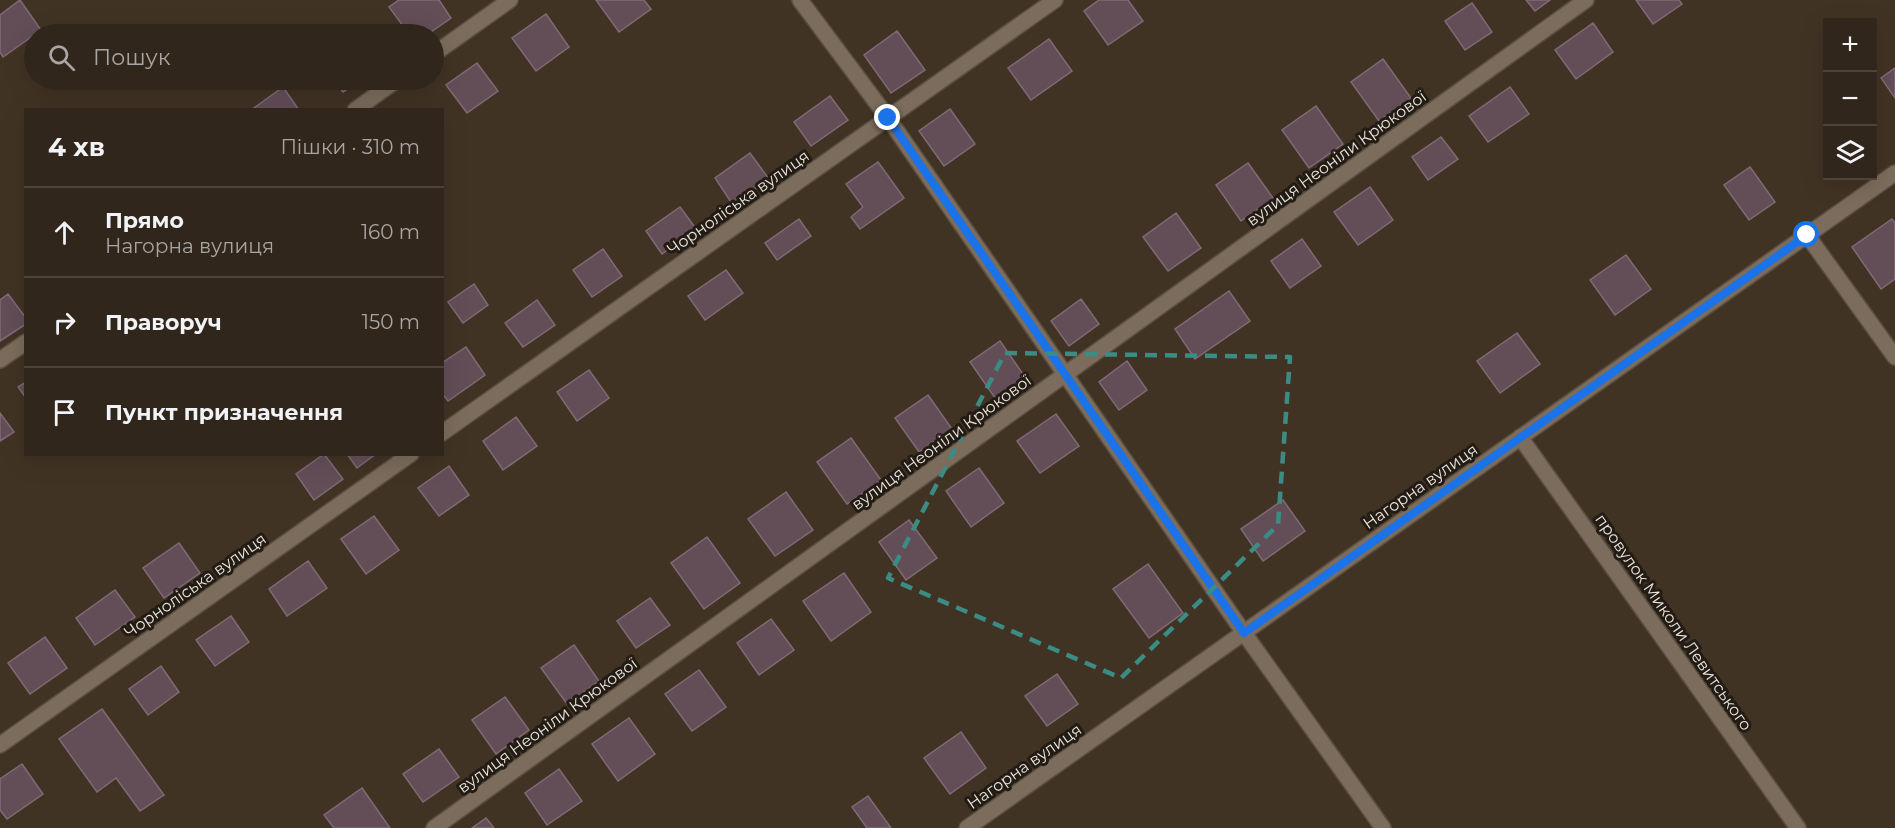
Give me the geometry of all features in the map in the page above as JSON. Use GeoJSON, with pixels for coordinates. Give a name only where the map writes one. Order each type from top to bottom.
{"type":"FeatureCollection","features":[{"type":"Feature","properties":{"kind":"street"},"geometry":{"type":"LineString","coordinates":[[444,47],[510,0]]}},
{"type":"Feature","properties":{"kind":"street"},"geometry":{"type":"LineString","coordinates":[[800,0],[888,118],[1244,633],[1383,828]]}},
{"type":"Feature","properties":{"kind":"street","name":"Чорноліська вулиця"},"geometry":{"type":"LineString","coordinates":[[444,432],[1055,0]]}},
{"type":"Feature","properties":{"kind":"street","name":"вулиця Неоніли Крюкової"},"geometry":{"type":"LineString","coordinates":[[434,828],[1586,0]]}},
{"type":"Feature","properties":{"kind":"street"},"geometry":{"type":"LineString","coordinates":[[358,108],[383,90]]}},
{"type":"Feature","properties":{"kind":"street","name":"Нагорна вулиця"},"geometry":{"type":"LineString","coordinates":[[967,828],[1895,173]]}},
{"type":"Feature","properties":{"kind":"street"},"geometry":{"type":"LineString","coordinates":[[1807,235],[1895,357]]}},
{"type":"Feature","properties":{"kind":"street"},"geometry":{"type":"LineString","coordinates":[[0,360],[24,343]]}},
{"type":"Feature","properties":{"kind":"street","name":"провулок Миколи Левитського"},"geometry":{"type":"LineString","coordinates":[[1520,437],[1798,828]]}},
{"type":"Feature","properties":{"kind":"street","name":"Чорноліська вулиця"},"geometry":{"type":"LineString","coordinates":[[0,745],[408,456]]}},
{"type":"Feature","properties":{"kind":"highlighted area"},"geometry":{"type":"Polygon","coordinates":[[[1005,353],[1290,357],[1278,525],[1121,678],[888,578],[1005,353]]]}},
{"type":"Feature","properties":{"kind":"building"},"geometry":{"type":"Polygon","coordinates":[[[20,0],[37,24],[24,24],[24,42],[3,57],[0,52],[0,15],[20,0]]]}},
{"type":"Feature","properties":{"kind":"building"},"geometry":{"type":"Polygon","coordinates":[[[399,0],[439,0],[451,18],[442,24],[402,24],[389,7],[399,0]]]}},
{"type":"Feature","properties":{"kind":"building"},"geometry":{"type":"Polygon","coordinates":[[[596,0],[644,0],[651,9],[619,32],[596,0]]]}},
{"type":"Feature","properties":{"kind":"building"},"geometry":{"type":"Polygon","coordinates":[[[1099,0],[1128,0],[1143,21],[1108,45],[1084,11],[1099,0]]]}},
{"type":"Feature","properties":{"kind":"building"},"geometry":{"type":"Polygon","coordinates":[[[1526,0],[1550,0],[1535,11],[1526,0]]]}},
{"type":"Feature","properties":{"kind":"building"},"geometry":{"type":"Polygon","coordinates":[[[1636,0],[1679,0],[1682,4],[1653,24],[1636,0]]]}},
{"type":"Feature","properties":{"kind":"building"},"geometry":{"type":"Polygon","coordinates":[[[1472,3],[1492,32],[1465,50],[1445,21],[1472,3]]]}},
{"type":"Feature","properties":{"kind":"building"},"geometry":{"type":"Polygon","coordinates":[[[546,14],[569,47],[536,71],[512,38],[546,14]]]}},
{"type":"Feature","properties":{"kind":"building"},"geometry":{"type":"Polygon","coordinates":[[[1593,23],[1613,52],[1576,79],[1555,50],[1593,23]]]}},
{"type":"Feature","properties":{"kind":"building"},"geometry":{"type":"Polygon","coordinates":[[[897,31],[925,70],[891,93],[864,55],[897,31]]]}},
{"type":"Feature","properties":{"kind":"building"},"geometry":{"type":"Polygon","coordinates":[[[1049,39],[1072,71],[1031,100],[1008,68],[1049,39]]]}},
{"type":"Feature","properties":{"kind":"building"},"geometry":{"type":"Polygon","coordinates":[[[1383,59],[1411,98],[1379,121],[1351,82],[1383,59]]]}},
{"type":"Feature","properties":{"kind":"building"},"geometry":{"type":"Polygon","coordinates":[[[477,63],[498,91],[467,113],[446,85],[477,63]]]}},
{"type":"Feature","properties":{"kind":"building"},"geometry":{"type":"Polygon","coordinates":[[[1895,68],[1895,98],[1881,78],[1895,68]]]}},
{"type":"Feature","properties":{"kind":"building"},"geometry":{"type":"Polygon","coordinates":[[[1510,87],[1529,114],[1488,142],[1469,116],[1510,87]]]}},
{"type":"Feature","properties":{"kind":"building"},"geometry":{"type":"Polygon","coordinates":[[[279,90],[285,90],[298,108],[254,108],[279,90]]]}},
{"type":"Feature","properties":{"kind":"building"},"geometry":{"type":"Polygon","coordinates":[[[830,96],[848,120],[811,146],[794,122],[830,96]]]}},
{"type":"Feature","properties":{"kind":"building"},"geometry":{"type":"Polygon","coordinates":[[[1316,106],[1343,144],[1309,168],[1282,130],[1316,106]]]}},
{"type":"Feature","properties":{"kind":"building"},"geometry":{"type":"Polygon","coordinates":[[[950,109],[975,144],[944,166],[919,131],[950,109]]]}},
{"type":"Feature","properties":{"kind":"building"},"geometry":{"type":"Polygon","coordinates":[[[1441,137],[1458,159],[1428,180],[1412,157],[1441,137]]]}},
{"type":"Feature","properties":{"kind":"building"},"geometry":{"type":"Polygon","coordinates":[[[750,153],[769,179],[733,205],[715,178],[750,153]]]}},
{"type":"Feature","properties":{"kind":"building"},"geometry":{"type":"Polygon","coordinates":[[[878,162],[904,198],[860,229],[851,217],[863,207],[846,184],[878,162]]]}},
{"type":"Feature","properties":{"kind":"building"},"geometry":{"type":"Polygon","coordinates":[[[1248,163],[1273,198],[1241,221],[1216,185],[1248,163]]]}},
{"type":"Feature","properties":{"kind":"building"},"geometry":{"type":"Polygon","coordinates":[[[1750,167],[1775,202],[1749,220],[1724,185],[1750,167]]]}},
{"type":"Feature","properties":{"kind":"building"},"geometry":{"type":"Polygon","coordinates":[[[1370,187],[1393,220],[1358,245],[1334,212],[1370,187]]]}},
{"type":"Feature","properties":{"kind":"building"},"geometry":{"type":"Polygon","coordinates":[[[680,207],[697,230],[662,254],[646,231],[680,207]]]}},
{"type":"Feature","properties":{"kind":"building"},"geometry":{"type":"Polygon","coordinates":[[[1176,213],[1201,248],[1168,271],[1143,237],[1176,213]]]}},
{"type":"Feature","properties":{"kind":"building"},"geometry":{"type":"Polygon","coordinates":[[[799,219],[811,236],[777,260],[765,243],[799,219]]]}},
{"type":"Feature","properties":{"kind":"building"},"geometry":{"type":"Polygon","coordinates":[[[1892,219],[1895,223],[1895,279],[1881,289],[1852,247],[1892,219]]]}},
{"type":"Feature","properties":{"kind":"building"},"geometry":{"type":"Polygon","coordinates":[[[1302,239],[1321,266],[1290,288],[1271,261],[1302,239]]]}},
{"type":"Feature","properties":{"kind":"building"},"geometry":{"type":"Polygon","coordinates":[[[603,249],[622,276],[592,297],[573,270],[603,249]]]}},
{"type":"Feature","properties":{"kind":"building"},"geometry":{"type":"Polygon","coordinates":[[[1626,255],[1651,289],[1615,315],[1590,280],[1626,255]]]}},
{"type":"Feature","properties":{"kind":"building"},"geometry":{"type":"Polygon","coordinates":[[[726,270],[743,293],[705,320],[688,296],[726,270]]]}},
{"type":"Feature","properties":{"kind":"building"},"geometry":{"type":"Polygon","coordinates":[[[474,284],[488,305],[463,323],[448,302],[474,284]]]}},
{"type":"Feature","properties":{"kind":"building"},"geometry":{"type":"Polygon","coordinates":[[[1229,291],[1250,321],[1195,359],[1175,329],[1229,291]]]}},
{"type":"Feature","properties":{"kind":"building"},"geometry":{"type":"Polygon","coordinates":[[[8,294],[24,315],[24,325],[0,341],[0,300],[8,294]]]}},
{"type":"Feature","properties":{"kind":"building"},"geometry":{"type":"Polygon","coordinates":[[[1081,299],[1099,324],[1069,346],[1051,321],[1081,299]]]}},
{"type":"Feature","properties":{"kind":"building"},"geometry":{"type":"Polygon","coordinates":[[[537,300],[555,325],[523,347],[505,323],[537,300]]]}},
{"type":"Feature","properties":{"kind":"building"},"geometry":{"type":"Polygon","coordinates":[[[1517,333],[1540,364],[1500,393],[1477,361],[1517,333]]]}},
{"type":"Feature","properties":{"kind":"building"},"geometry":{"type":"Polygon","coordinates":[[[1000,341],[1025,377],[995,398],[970,362],[1000,341]]]}},
{"type":"Feature","properties":{"kind":"building"},"geometry":{"type":"Polygon","coordinates":[[[466,347],[485,375],[448,401],[444,396],[444,362],[466,347]]]}},
{"type":"Feature","properties":{"kind":"building"},"geometry":{"type":"Polygon","coordinates":[[[1127,361],[1147,390],[1119,410],[1099,382],[1127,361]]]}},
{"type":"Feature","properties":{"kind":"building"},"geometry":{"type":"Polygon","coordinates":[[[589,370],[609,398],[577,421],[557,392],[589,370]]]}},
{"type":"Feature","properties":{"kind":"building"},"geometry":{"type":"Polygon","coordinates":[[[24,383],[24,395],[18,387],[24,383]]]}},
{"type":"Feature","properties":{"kind":"building"},"geometry":{"type":"Polygon","coordinates":[[[928,395],[952,429],[919,452],[895,418],[928,395]]]}},
{"type":"Feature","properties":{"kind":"building"},"geometry":{"type":"Polygon","coordinates":[[[0,413],[14,432],[0,441],[0,413]]]}},
{"type":"Feature","properties":{"kind":"building"},"geometry":{"type":"Polygon","coordinates":[[[1056,414],[1079,446],[1040,473],[1017,441],[1056,414]]]}},
{"type":"Feature","properties":{"kind":"building"},"geometry":{"type":"Polygon","coordinates":[[[516,417],[537,446],[503,470],[483,441],[516,417]]]}},
{"type":"Feature","properties":{"kind":"building"},"geometry":{"type":"Polygon","coordinates":[[[851,438],[881,480],[847,504],[817,462],[851,438]]]}},
{"type":"Feature","properties":{"kind":"building"},"geometry":{"type":"Polygon","coordinates":[[[321,456],[326,456],[343,479],[314,500],[296,474],[321,456]]]}},
{"type":"Feature","properties":{"kind":"building"},"geometry":{"type":"Polygon","coordinates":[[[348,456],[373,456],[357,468],[348,456]]]}},
{"type":"Feature","properties":{"kind":"building"},"geometry":{"type":"Polygon","coordinates":[[[449,466],[469,495],[439,516],[418,488],[449,466]]]}},
{"type":"Feature","properties":{"kind":"building"},"geometry":{"type":"Polygon","coordinates":[[[979,468],[1004,503],[971,527],[946,491],[979,468]]]}},
{"type":"Feature","properties":{"kind":"building"},"geometry":{"type":"Polygon","coordinates":[[[786,492],[813,530],[775,556],[748,519],[786,492]]]}},
{"type":"Feature","properties":{"kind":"building"},"geometry":{"type":"Polygon","coordinates":[[[1283,500],[1305,531],[1263,561],[1241,529],[1283,500]]]}},
{"type":"Feature","properties":{"kind":"building"},"geometry":{"type":"Polygon","coordinates":[[[374,516],[399,550],[366,574],[341,539],[374,516]]]}},
{"type":"Feature","properties":{"kind":"building"},"geometry":{"type":"Polygon","coordinates":[[[909,520],[937,558],[906,580],[879,542],[909,520]]]}},
{"type":"Feature","properties":{"kind":"building"},"geometry":{"type":"Polygon","coordinates":[[[707,537],[740,583],[704,609],[671,563],[707,537]]]}},
{"type":"Feature","properties":{"kind":"building"},"geometry":{"type":"Polygon","coordinates":[[[179,543],[200,573],[164,598],[143,568],[179,543]]]}},
{"type":"Feature","properties":{"kind":"building"},"geometry":{"type":"Polygon","coordinates":[[[308,561],[327,588],[287,616],[269,589],[308,561]]]}},
{"type":"Feature","properties":{"kind":"building"},"geometry":{"type":"Polygon","coordinates":[[[1148,564],[1183,613],[1149,638],[1113,589],[1148,564]]]}},
{"type":"Feature","properties":{"kind":"building"},"geometry":{"type":"Polygon","coordinates":[[[844,573],[871,612],[831,641],[803,601],[844,573]]]}},
{"type":"Feature","properties":{"kind":"building"},"geometry":{"type":"Polygon","coordinates":[[[115,590],[135,617],[95,645],[76,618],[115,590]]]}},
{"type":"Feature","properties":{"kind":"building"},"geometry":{"type":"Polygon","coordinates":[[[650,598],[670,625],[636,648],[617,621],[650,598]]]}},
{"type":"Feature","properties":{"kind":"building"},"geometry":{"type":"Polygon","coordinates":[[[231,616],[249,642],[215,666],[196,640],[231,616]]]}},
{"type":"Feature","properties":{"kind":"building"},"geometry":{"type":"Polygon","coordinates":[[[771,619],[794,650],[759,675],[737,643],[771,619]]]}},
{"type":"Feature","properties":{"kind":"building"},"geometry":{"type":"Polygon","coordinates":[[[45,637],[67,668],[30,694],[8,663],[45,637]]]}},
{"type":"Feature","properties":{"kind":"building"},"geometry":{"type":"Polygon","coordinates":[[[574,645],[599,681],[567,704],[541,668],[574,645]]]}},
{"type":"Feature","properties":{"kind":"building"},"geometry":{"type":"Polygon","coordinates":[[[161,666],[179,692],[148,715],[129,689],[161,666]]]}},
{"type":"Feature","properties":{"kind":"building"},"geometry":{"type":"Polygon","coordinates":[[[699,670],[726,707],[692,731],[665,694],[699,670]]]}},
{"type":"Feature","properties":{"kind":"building"},"geometry":{"type":"Polygon","coordinates":[[[1057,674],[1078,704],[1047,726],[1025,696],[1057,674]]]}},
{"type":"Feature","properties":{"kind":"building"},"geometry":{"type":"Polygon","coordinates":[[[505,697],[529,730],[496,754],[472,720],[505,697]]]}},
{"type":"Feature","properties":{"kind":"building"},"geometry":{"type":"Polygon","coordinates":[[[102,709],[164,795],[140,811],[116,778],[97,792],[59,739],[102,709]]]}},
{"type":"Feature","properties":{"kind":"building"},"geometry":{"type":"Polygon","coordinates":[[[629,718],[655,754],[618,781],[592,744],[629,718]]]}},
{"type":"Feature","properties":{"kind":"building"},"geometry":{"type":"Polygon","coordinates":[[[961,732],[986,768],[950,794],[924,758],[961,732]]]}},
{"type":"Feature","properties":{"kind":"building"},"geometry":{"type":"Polygon","coordinates":[[[439,749],[459,777],[423,802],[403,774],[439,749]]]}},
{"type":"Feature","properties":{"kind":"building"},"geometry":{"type":"Polygon","coordinates":[[[22,764],[43,794],[7,819],[0,810],[0,779],[22,764]]]}},
{"type":"Feature","properties":{"kind":"building"},"geometry":{"type":"Polygon","coordinates":[[[559,769],[582,801],[547,825],[525,793],[559,769]]]}},
{"type":"Feature","properties":{"kind":"building"},"geometry":{"type":"Polygon","coordinates":[[[362,788],[390,828],[334,828],[324,815],[362,788]]]}},
{"type":"Feature","properties":{"kind":"building"},"geometry":{"type":"Polygon","coordinates":[[[868,796],[891,828],[867,828],[852,807],[868,796]]]}},
{"type":"Feature","properties":{"kind":"building"},"geometry":{"type":"Polygon","coordinates":[[[486,818],[494,828],[472,828],[486,818]]]}},
{"type":"Feature","properties":{"kind":"route"},"geometry":{"type":"LineString","coordinates":[[888,118],[1244,633],[1807,235]]}}]}
